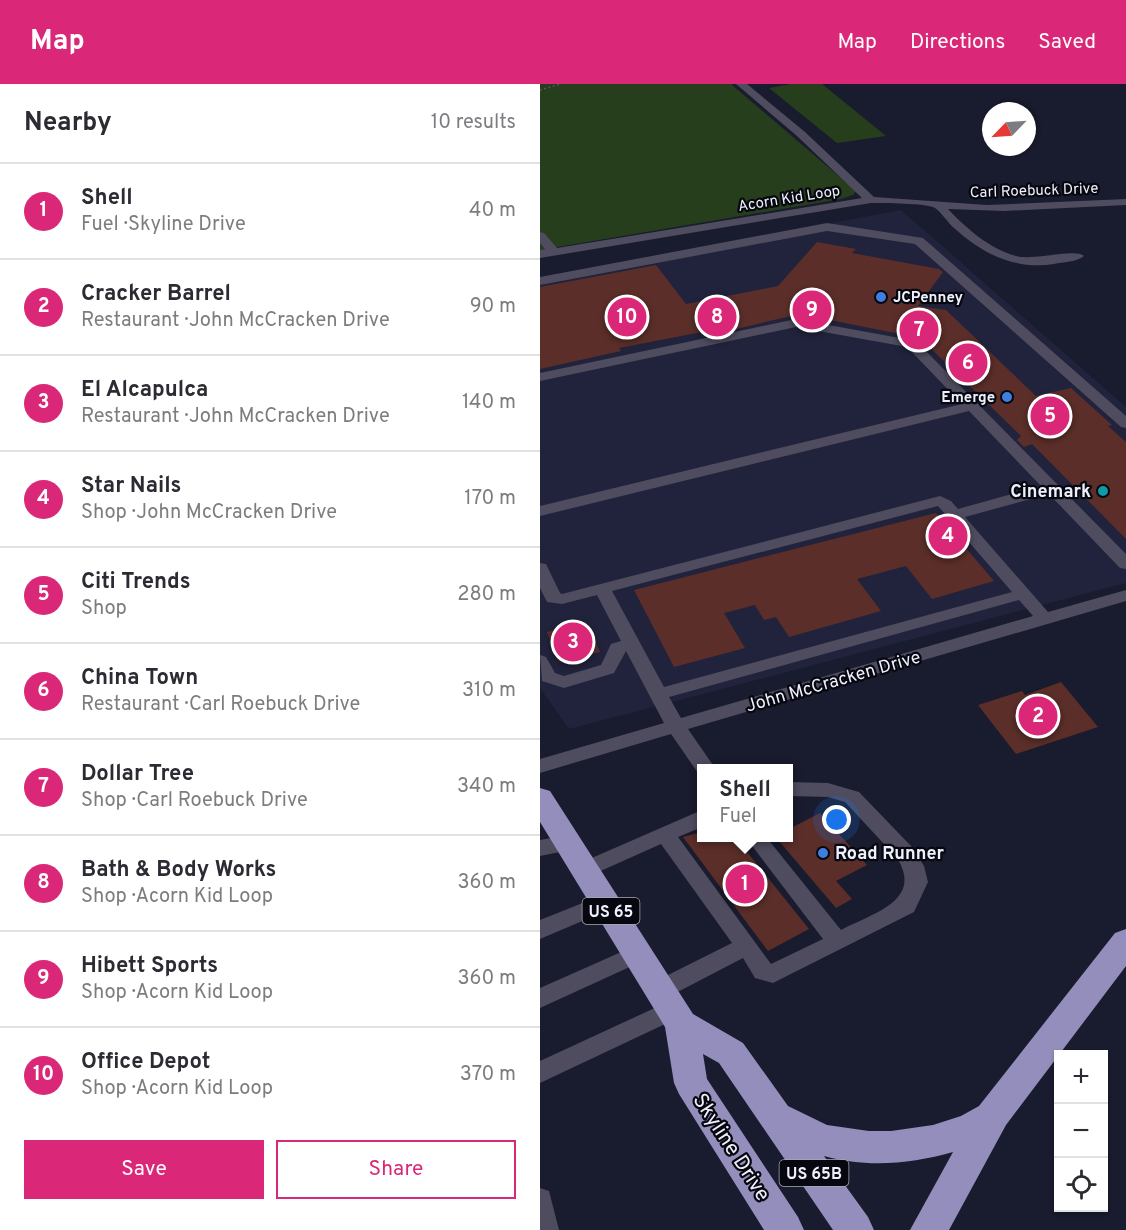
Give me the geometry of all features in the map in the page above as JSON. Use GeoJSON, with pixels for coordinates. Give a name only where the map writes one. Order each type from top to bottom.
{"type":"FeatureCollection","features":[{"type":"Feature","properties":{"kind":"highway","name":"Skyline Drive"},"geometry":{"type":"LineString","coordinates":[[540,798],[554,845],[585,870],[671,1008],[691,1083],[785,1230]]}},
{"type":"Feature","properties":{"kind":"highway"},"geometry":{"type":"LineString","coordinates":[[929,1230],[992,1116],[1126,942]]}},
{"type":"Feature","properties":{"kind":"highway","name":"Skyline Drive"},"geometry":{"type":"LineString","coordinates":[[671,1008],[731,1053],[855,1230]]}},
{"type":"Feature","properties":{"kind":"highway"},"geometry":{"type":"LineString","coordinates":[[774,1116],[825,1140],[885,1147],[931,1143],[946,1139],[978,1126],[992,1116]]}},
{"type":"Feature","properties":{"kind":"street","name":"Acorn Kid Loop"},"geometry":{"type":"LineString","coordinates":[[741,84],[801,134],[871,200]]}},
{"type":"Feature","properties":{"kind":"street","name":"Acorn Kid Loop"},"geometry":{"type":"LineString","coordinates":[[540,254],[871,200]]}},
{"type":"Feature","properties":{"kind":"street","name":"Carl Roebuck Drive"},"geometry":{"type":"LineString","coordinates":[[871,200],[905,200],[986,208],[1126,202]]}},
{"type":"Feature","properties":{"kind":"street"},"geometry":{"type":"LineString","coordinates":[[938,205],[979,242],[1007,257],[1026,262],[1078,256]]}},
{"type":"Feature","properties":{"kind":"street"},"geometry":{"type":"LineString","coordinates":[[540,281],[827,227],[919,241],[1126,424]]}},
{"type":"Feature","properties":{"kind":"street"},"geometry":{"type":"LineString","coordinates":[[540,236],[554,252]]}},
{"type":"Feature","properties":{"kind":"street"},"geometry":{"type":"LineString","coordinates":[[540,377],[800,323],[911,344],[1126,564]]}},
{"type":"Feature","properties":{"kind":"street"},"geometry":{"type":"LineString","coordinates":[[540,511],[972,406]]}},
{"type":"Feature","properties":{"kind":"street"},"geometry":{"type":"LineString","coordinates":[[955,515],[1052,488]]}},
{"type":"Feature","properties":{"kind":"street"},"geometry":{"type":"LineString","coordinates":[[540,568],[553,598],[562,599],[939,501],[955,515],[1045,619]]}},
{"type":"Feature","properties":{"kind":"street"},"geometry":{"type":"LineString","coordinates":[[602,589],[676,727],[702,764]]}},
{"type":"Feature","properties":{"kind":"street"},"geometry":{"type":"LineString","coordinates":[[659,694],[1023,594]]}},
{"type":"Feature","properties":{"kind":"street","name":"John McCracken Drive"},"geometry":{"type":"LineString","coordinates":[[540,766],[1126,595]]}},
{"type":"Feature","properties":{"kind":"street"},"geometry":{"type":"LineString","coordinates":[[540,661],[548,677],[564,682],[608,669],[617,648],[632,644]]}},
{"type":"Feature","properties":{"kind":"street"},"geometry":{"type":"LineString","coordinates":[[665,834],[763,971],[773,974],[906,906],[917,882],[913,867],[904,852],[852,797],[828,789],[793,789]]}},
{"type":"Feature","properties":{"kind":"street"},"geometry":{"type":"LineString","coordinates":[[585,870],[697,820]]}},
{"type":"Feature","properties":{"kind":"street"},"geometry":{"type":"LineString","coordinates":[[760,842],[836,938],[835,943]]}},
{"type":"Feature","properties":{"kind":"street"},"geometry":{"type":"LineString","coordinates":[[540,930],[605,902]]}},
{"type":"Feature","properties":{"kind":"street"},"geometry":{"type":"LineString","coordinates":[[540,1072],[671,1008],[747,946]]}},
{"type":"Feature","properties":{"kind":"street"},"geometry":{"type":"LineString","coordinates":[[540,998],[638,954]]}},
{"type":"Feature","properties":{"kind":"path"},"geometry":{"type":"LineString","coordinates":[[540,90],[561,84]]}},
{"type":"Feature","properties":{"kind":"shaded area"},"geometry":{"type":"Polygon","coordinates":[[[901,210],[1126,407],[1126,583],[569,729],[540,688],[540,278],[901,210]]]}},
{"type":"Feature","properties":{"kind":"green space"},"geometry":{"type":"Polygon","coordinates":[[[540,84],[731,84],[856,191],[853,195],[841,199],[540,250],[540,84]]]}},
{"type":"Feature","properties":{"kind":"green space"},"geometry":{"type":"Polygon","coordinates":[[[791,84],[822,84],[886,136],[837,143],[769,88],[791,84]]]}},
{"type":"Feature","properties":{"kind":"building"},"geometry":{"type":"Polygon","coordinates":[[[817,242],[856,249],[852,253],[939,269],[943,272],[918,306],[946,310],[1036,396],[1071,388],[1112,425],[1108,426],[1126,442],[1126,539],[1032,444],[1024,447],[1017,440],[1021,436],[920,338],[835,321],[819,320],[819,318],[800,314],[710,335],[707,331],[619,348],[621,351],[540,369],[540,287],[656,265],[686,304],[778,286],[817,242]]]}},
{"type":"Feature","properties":{"kind":"building"},"geometry":{"type":"Polygon","coordinates":[[[936,513],[994,581],[932,599],[906,566],[857,579],[881,611],[789,637],[776,617],[764,620],[755,605],[724,613],[745,648],[674,667],[634,590],[936,513]]]}},
{"type":"Feature","properties":{"kind":"building"},"geometry":{"type":"Polygon","coordinates":[[[586,622],[600,652],[559,662],[547,632],[586,622]]]}},
{"type":"Feature","properties":{"kind":"building"},"geometry":{"type":"Polygon","coordinates":[[[1061,682],[1098,727],[1016,754],[978,705],[1022,691],[1025,695],[1061,682]]]}},
{"type":"Feature","properties":{"kind":"building","name":"Road Runner"},"geometry":{"type":"Polygon","coordinates":[[[820,813],[867,865],[836,881],[852,899],[836,908],[780,842],[793,842],[793,827],[820,813]]]}},
{"type":"Feature","properties":{"kind":"building"},"geometry":{"type":"Polygon","coordinates":[[[697,833],[697,842],[739,842],[809,929],[768,951],[683,837],[697,833]]]}},
{"type":"Feature","properties":{"kind":"place","name":"JCPenney"},"geometry":{"type":"Point","coordinates":[881,297]}},
{"type":"Feature","properties":{"kind":"place","name":"Hibett Sports"},"geometry":{"type":"Point","coordinates":[812,310]}},
{"type":"Feature","properties":{"kind":"place","name":"Office Depot"},"geometry":{"type":"Point","coordinates":[627,317]}},
{"type":"Feature","properties":{"kind":"place","name":"Bath & Body Works"},"geometry":{"type":"Point","coordinates":[717,317]}},
{"type":"Feature","properties":{"kind":"place","name":"Dollar Tree"},"geometry":{"type":"Point","coordinates":[919,330]}},
{"type":"Feature","properties":{"kind":"place","name":"China Town"},"geometry":{"type":"Point","coordinates":[968,363]}},
{"type":"Feature","properties":{"kind":"place","name":"Emerge"},"geometry":{"type":"Point","coordinates":[1007,397]}},
{"type":"Feature","properties":{"kind":"place","name":"Citi Trends"},"geometry":{"type":"Point","coordinates":[1050,416]}},
{"type":"Feature","properties":{"kind":"place","name":"Cinemark"},"geometry":{"type":"Point","coordinates":[1103,491]}},
{"type":"Feature","properties":{"kind":"place","name":"Star Nails"},"geometry":{"type":"Point","coordinates":[948,536]}},
{"type":"Feature","properties":{"kind":"place","name":"El Alcapulca"},"geometry":{"type":"Point","coordinates":[573,642]}},
{"type":"Feature","properties":{"kind":"place","name":"Cracker Barrel"},"geometry":{"type":"Point","coordinates":[1038,716]}},
{"type":"Feature","properties":{"kind":"place","name":"Road Runner"},"geometry":{"type":"Point","coordinates":[823,853]}},
{"type":"Feature","properties":{"kind":"place","name":"Shell"},"geometry":{"type":"Point","coordinates":[745,884]}}]}
